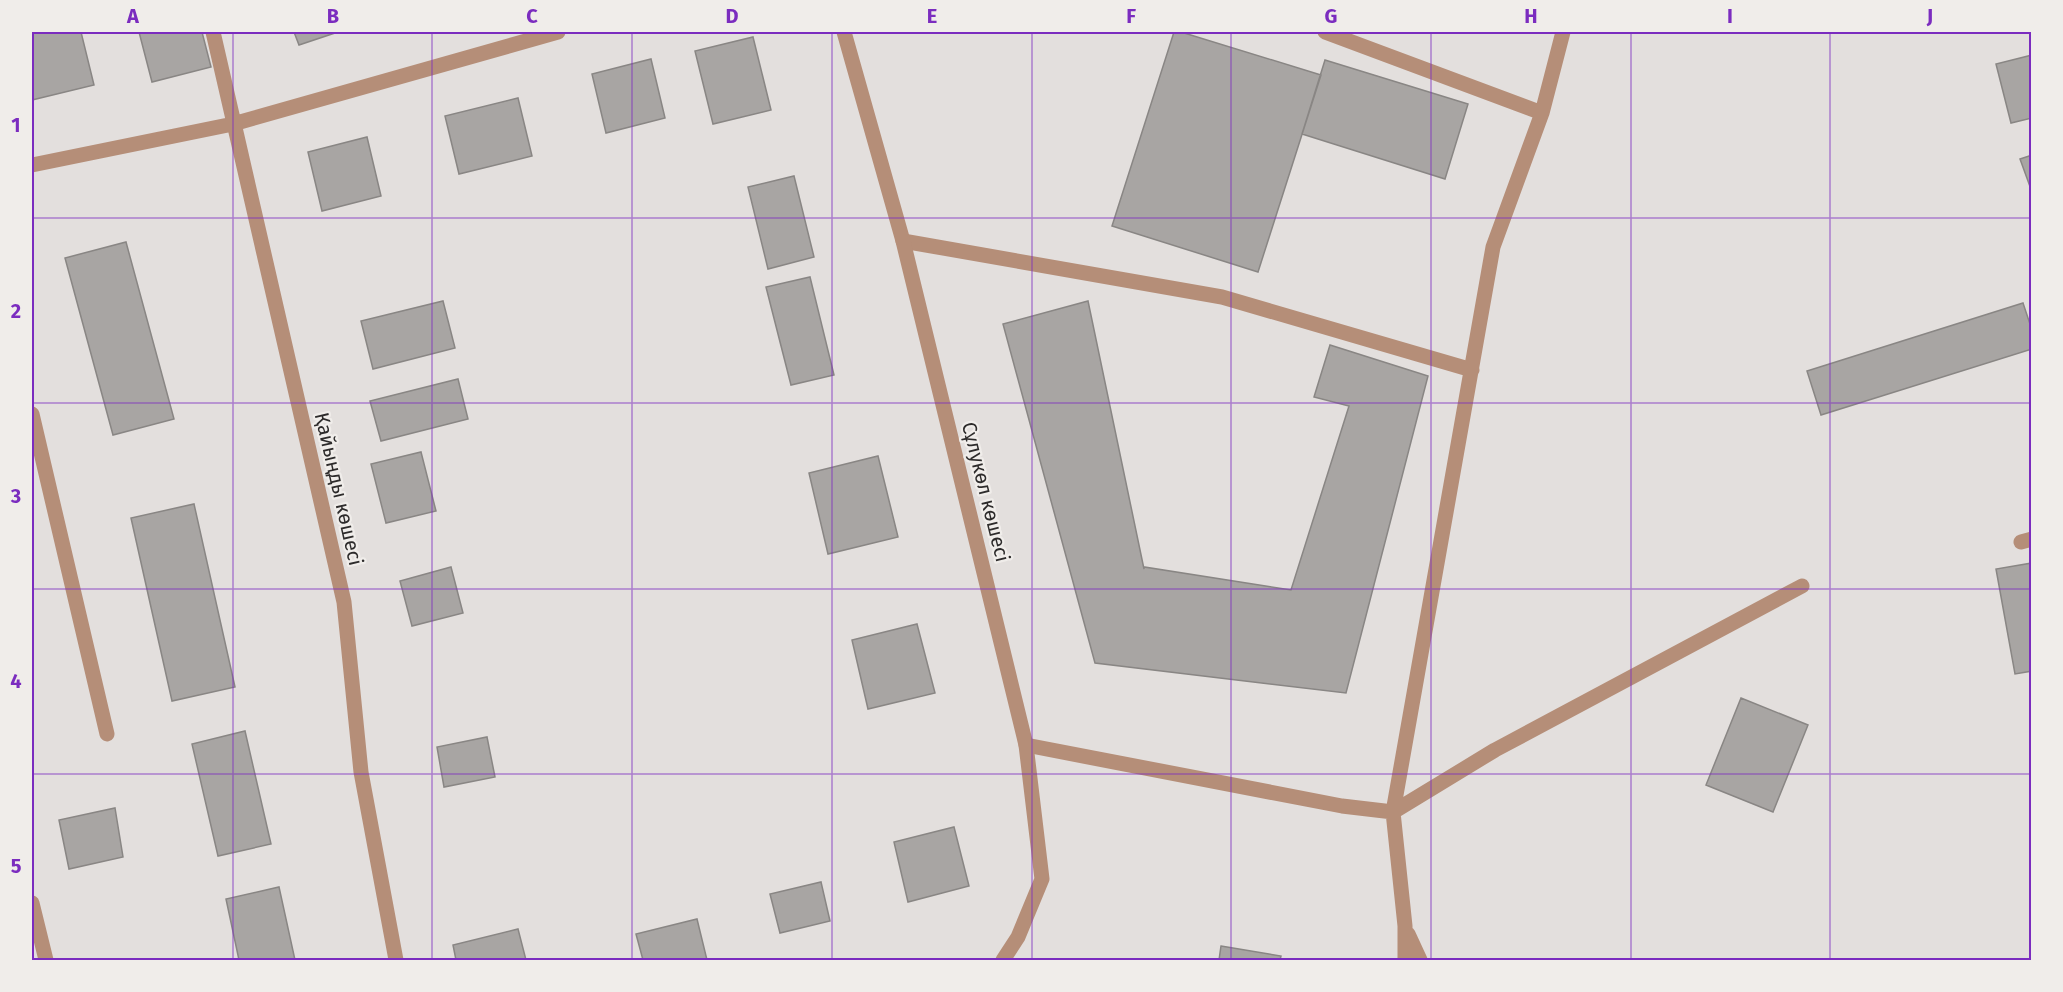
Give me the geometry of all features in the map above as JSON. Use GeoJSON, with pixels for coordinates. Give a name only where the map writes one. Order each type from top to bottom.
{"type":"FeatureCollection","features":[{"type":"Feature","properties":{"kind":"street","name":"Қайыңды көшесі"},"geometry":{"type":"LineString","coordinates":[[213,32],[344,602],[361,772],[396,960]]}},
{"type":"Feature","properties":{"kind":"street"},"geometry":{"type":"LineString","coordinates":[[32,165],[233,124],[558,32]]}},
{"type":"Feature","properties":{"kind":"street","name":"Сұлукөл көшесі"},"geometry":{"type":"LineString","coordinates":[[844,32],[903,242],[1026,745],[1041,879],[1018,937],[1003,960]]}},
{"type":"Feature","properties":{"kind":"street"},"geometry":{"type":"LineString","coordinates":[[1325,32],[1542,113]]}},
{"type":"Feature","properties":{"kind":"street"},"geometry":{"type":"LineString","coordinates":[[1405,960],[1405,926],[1393,812],[1493,247],[1542,113],[1563,32]]}},
{"type":"Feature","properties":{"kind":"street"},"geometry":{"type":"LineString","coordinates":[[903,242],[1222,297],[1472,370]]}},
{"type":"Feature","properties":{"kind":"street"},"geometry":{"type":"LineString","coordinates":[[32,414],[107,734]]}},
{"type":"Feature","properties":{"kind":"street"},"geometry":{"type":"LineString","coordinates":[[1026,745],[1342,806],[1393,812],[1495,750],[1802,586]]}},
{"type":"Feature","properties":{"kind":"street"},"geometry":{"type":"LineString","coordinates":[[32,903],[46,960]]}},
{"type":"Feature","properties":{"kind":"street"},"geometry":{"type":"LineString","coordinates":[[1405,926],[1420,960]]}},
{"type":"Feature","properties":{"kind":"building"},"geometry":{"type":"Polygon","coordinates":[[[32,32],[81,32],[94,85],[32,100],[32,32]]]}},
{"type":"Feature","properties":{"kind":"building"},"geometry":{"type":"Polygon","coordinates":[[[139,32],[202,32],[211,67],[152,82],[139,32]]]}},
{"type":"Feature","properties":{"kind":"building"},"geometry":{"type":"Polygon","coordinates":[[[294,32],[338,32],[299,45],[294,32]]]}},
{"type":"Feature","properties":{"kind":"building"},"geometry":{"type":"Polygon","coordinates":[[[1174,32],[1181,32],[1321,75],[1258,272],[1112,226],[1174,32]]]}},
{"type":"Feature","properties":{"kind":"building"},"geometry":{"type":"Polygon","coordinates":[[[753,37],[771,110],[713,124],[695,51],[753,37]]]}},
{"type":"Feature","properties":{"kind":"building"},"geometry":{"type":"Polygon","coordinates":[[[2032,55],[2032,118],[2011,123],[1996,64],[2032,55]]]}},
{"type":"Feature","properties":{"kind":"building"},"geometry":{"type":"Polygon","coordinates":[[[651,59],[665,118],[606,133],[592,74],[651,59]]]}},
{"type":"Feature","properties":{"kind":"building"},"geometry":{"type":"Polygon","coordinates":[[[1325,60],[1468,104],[1445,179],[1302,134],[1325,60]]]}},
{"type":"Feature","properties":{"kind":"building"},"geometry":{"type":"Polygon","coordinates":[[[518,98],[532,156],[459,174],[445,116],[518,98]]]}},
{"type":"Feature","properties":{"kind":"building"},"geometry":{"type":"Polygon","coordinates":[[[367,137],[381,196],[322,211],[308,152],[367,137]]]}},
{"type":"Feature","properties":{"kind":"building"},"geometry":{"type":"Polygon","coordinates":[[[2032,155],[2032,192],[2020,159],[2032,155]]]}},
{"type":"Feature","properties":{"kind":"building"},"geometry":{"type":"Polygon","coordinates":[[[794,176],[814,257],[768,269],[748,187],[794,176]]]}},
{"type":"Feature","properties":{"kind":"building"},"geometry":{"type":"Polygon","coordinates":[[[126,242],[174,419],[113,435],[65,258],[126,242]]]}},
{"type":"Feature","properties":{"kind":"building"},"geometry":{"type":"Polygon","coordinates":[[[810,277],[834,375],[791,385],[766,287],[810,277]]]}},
{"type":"Feature","properties":{"kind":"building"},"geometry":{"type":"Polygon","coordinates":[[[443,301],[455,348],[373,369],[361,321],[443,301]]]}},
{"type":"Feature","properties":{"kind":"building"},"geometry":{"type":"Polygon","coordinates":[[[1088,301],[1144,569],[1144,567],[1291,590],[1349,406],[1314,397],[1330,345],[1428,376],[1346,693],[1095,663],[1003,324],[1088,301]]]}},
{"type":"Feature","properties":{"kind":"building"},"geometry":{"type":"Polygon","coordinates":[[[2023,303],[2032,330],[2032,349],[1821,415],[1807,371],[2023,303]]]}},
{"type":"Feature","properties":{"kind":"building"},"geometry":{"type":"Polygon","coordinates":[[[458,379],[468,419],[381,441],[370,401],[458,379]]]}},
{"type":"Feature","properties":{"kind":"building"},"geometry":{"type":"Polygon","coordinates":[[[421,452],[436,511],[386,523],[371,464],[421,452]]]}},
{"type":"Feature","properties":{"kind":"building"},"geometry":{"type":"Polygon","coordinates":[[[878,456],[898,537],[828,554],[809,473],[878,456]]]}},
{"type":"Feature","properties":{"kind":"building"},"geometry":{"type":"Polygon","coordinates":[[[194,504],[235,687],[172,701],[131,518],[194,504]]]}},
{"type":"Feature","properties":{"kind":"building"},"geometry":{"type":"Polygon","coordinates":[[[2032,563],[2032,671],[2015,674],[1996,569],[2032,563]]]}},
{"type":"Feature","properties":{"kind":"building"},"geometry":{"type":"Polygon","coordinates":[[[451,567],[463,613],[412,626],[400,581],[451,567]]]}},
{"type":"Feature","properties":{"kind":"building"},"geometry":{"type":"Polygon","coordinates":[[[917,624],[935,693],[868,709],[852,640],[917,624]]]}},
{"type":"Feature","properties":{"kind":"building"},"geometry":{"type":"Polygon","coordinates":[[[1741,698],[1808,725],[1773,812],[1706,785],[1741,698]]]}},
{"type":"Feature","properties":{"kind":"building"},"geometry":{"type":"Polygon","coordinates":[[[245,731],[271,844],[218,856],[192,744],[245,731]]]}},
{"type":"Feature","properties":{"kind":"building"},"geometry":{"type":"Polygon","coordinates":[[[487,737],[495,777],[444,787],[437,747],[487,737]]]}},
{"type":"Feature","properties":{"kind":"building"},"geometry":{"type":"Polygon","coordinates":[[[115,808],[123,857],[69,869],[59,820],[115,808]]]}},
{"type":"Feature","properties":{"kind":"building"},"geometry":{"type":"Polygon","coordinates":[[[954,827],[969,886],[908,902],[894,842],[954,827]]]}},
{"type":"Feature","properties":{"kind":"building"},"geometry":{"type":"Polygon","coordinates":[[[821,882],[830,921],[780,933],[770,894],[821,882]]]}},
{"type":"Feature","properties":{"kind":"building"},"geometry":{"type":"Polygon","coordinates":[[[279,887],[295,960],[239,960],[226,899],[279,887]]]}},
{"type":"Feature","properties":{"kind":"building"},"geometry":{"type":"Polygon","coordinates":[[[697,919],[707,960],[643,960],[636,934],[697,919]]]}},
{"type":"Feature","properties":{"kind":"building"},"geometry":{"type":"Polygon","coordinates":[[[518,929],[526,960],[456,960],[453,945],[518,929]]]}},
{"type":"Feature","properties":{"kind":"building"},"geometry":{"type":"Polygon","coordinates":[[[1221,946],[1281,956],[1280,960],[1219,960],[1221,946]]]}}]}
